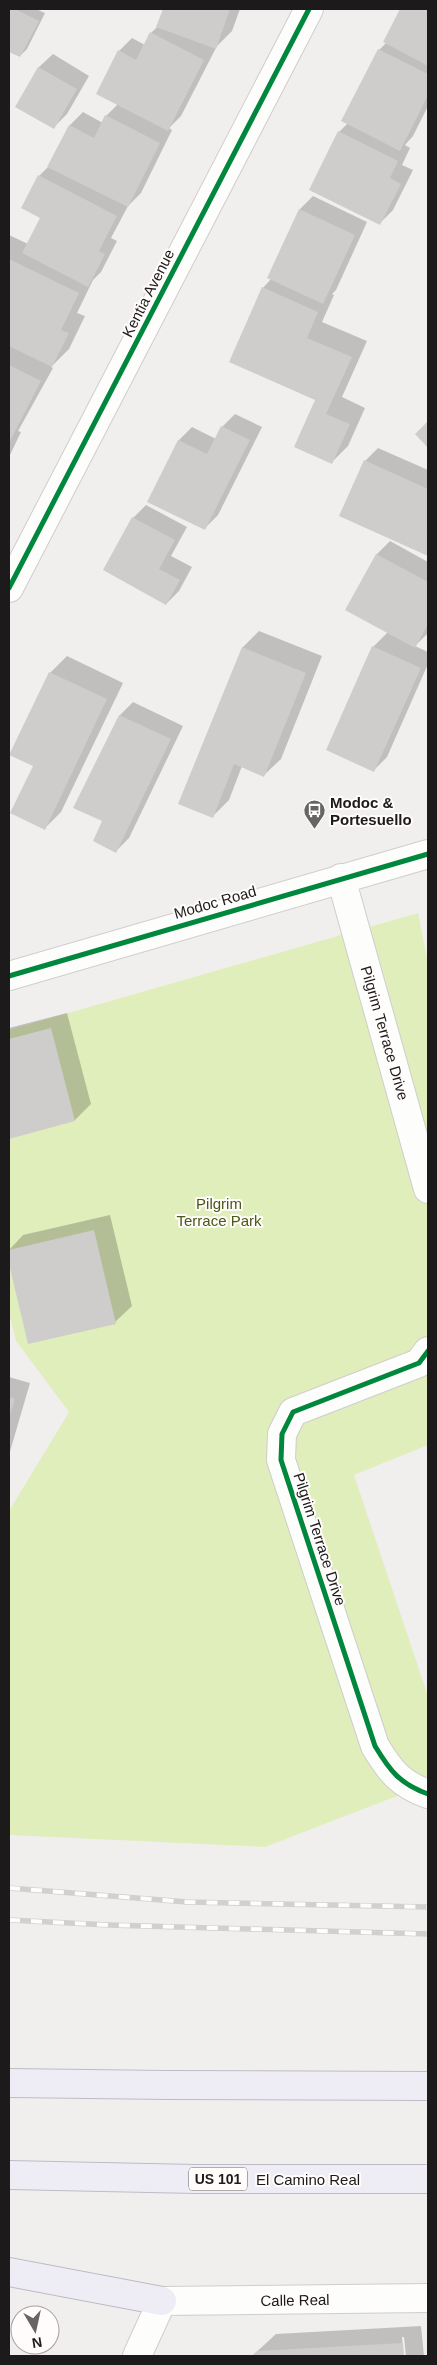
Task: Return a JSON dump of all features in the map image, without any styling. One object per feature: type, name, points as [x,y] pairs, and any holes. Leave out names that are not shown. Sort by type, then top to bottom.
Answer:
[{"type":"highway","points":[[9,2082],[167,2086],[428,2086]]},
{"type":"highway","name":"El Camino Real","points":[[9,2175],[196,2179],[428,2179]]},
{"type":"highway","points":[[9,2272],[162,2301]]},
{"type":"street","name":"Kentia Avenue","points":[[9,588],[310,9]]},
{"type":"street","name":"Modoc Road","points":[[9,976],[428,854]]},
{"type":"street","name":"Pilgrim Terrace Drive","points":[[341,878],[428,1188]]},
{"type":"street","name":"Pilgrim Terrace Drive","points":[[428,1351],[419,1363],[293,1412],[282,1434],[281,1460],[375,1746],[390,1770],[412,1788],[428,1794]]},
{"type":"street","name":"Calle Real","points":[[162,2301],[428,2298]]},
{"type":"street","points":[[137,2356],[162,2301]]},
{"type":"green space","name":"Pilgrim Terrace Park","points":[[418,913],[428,963],[428,1445],[354,1475],[428,1696],[428,1784],[265,1847],[9,1835],[9,1511],[69,1412],[16,1341],[9,1313],[9,1030]]},
{"type":"building","points":[[9,9],[15,9],[39,21],[20,57],[9,52]]},
{"type":"building","points":[[163,9],[230,9],[216,49],[156,27]]},
{"type":"building","points":[[400,9],[428,9],[428,66],[383,42]]},
{"type":"building","points":[[150,32],[204,60],[168,131],[96,94],[118,50],[136,60]]},
{"type":"building","points":[[378,49],[428,74],[428,95],[400,151],[341,121]]},
{"type":"building","points":[[38,67],[77,89],[54,129],[15,107]]},
{"type":"building","points":[[105,115],[160,143],[128,207],[47,167],[69,125],[94,138]]},
{"type":"building","points":[[338,131],[398,161],[390,178],[401,184],[380,225],[309,190]]},
{"type":"building","points":[[38,175],[117,216],[99,251],[105,254],[88,287],[22,253],[40,218],[21,208]]},
{"type":"building","points":[[299,209],[355,235],[323,304],[267,278]]},
{"type":"building","points":[[9,259],[79,293],[61,330],[69,333],[52,367],[9,346]]},
{"type":"building","points":[[262,287],[318,312],[307,338],[352,357],[326,414],[350,424],[332,464],[294,447],[315,400],[229,362]]},
{"type":"building","points":[[9,365],[41,381],[9,443]]},
{"type":"building","points":[[428,421],[428,448],[415,434]]},
{"type":"building","points":[[221,426],[250,440],[205,530],[147,502],[178,440],[207,454]]},
{"type":"building","points":[[364,460],[428,489],[428,527],[426,532],[428,532],[428,556],[339,516]]},
{"type":"building","points":[[132,517],[175,540],[159,569],[180,580],[166,605],[103,570]]},
{"type":"building","points":[[376,554],[428,582],[428,624],[415,648],[345,610]]},
{"type":"building","points":[[372,646],[421,668],[374,772],[326,750]]},
{"type":"building","points":[[242,647],[306,673],[264,777],[234,764],[213,818],[178,804]]},
{"type":"building","points":[[49,672],[107,699],[45,830],[10,813],[33,766],[9,755]]},
{"type":"building","points":[[119,715],[171,739],[116,853],[93,841],[102,821],[73,808]]},
{"type":"building","points":[[51,1028],[75,1121],[9,1139],[9,1039]]},
{"type":"building","points":[[94,1230],[116,1324],[28,1344],[9,1264],[9,1250]]},
{"type":"building","points":[[9,1397],[15,1399],[9,1418]]},
{"type":"building","points":[[403,2343],[404,2356],[252,2356],[257,2351]]},
{"type":"railway","points":[[9,1888],[187,1902],[428,1907]]},
{"type":"railway","points":[[9,1920],[109,1925],[428,1934]]},
{"type":"cycle path","points":[[9,588],[309,9]]},
{"type":"cycle path","points":[[9,976],[428,854]]},
{"type":"cycle path","points":[[428,1351],[419,1363],[293,1412],[282,1434],[281,1460],[375,1746],[397,1776],[410,1786],[428,1794]]},
{"type":"place","name":"Modoc & Portesuello","points":[[314,830]]}]
